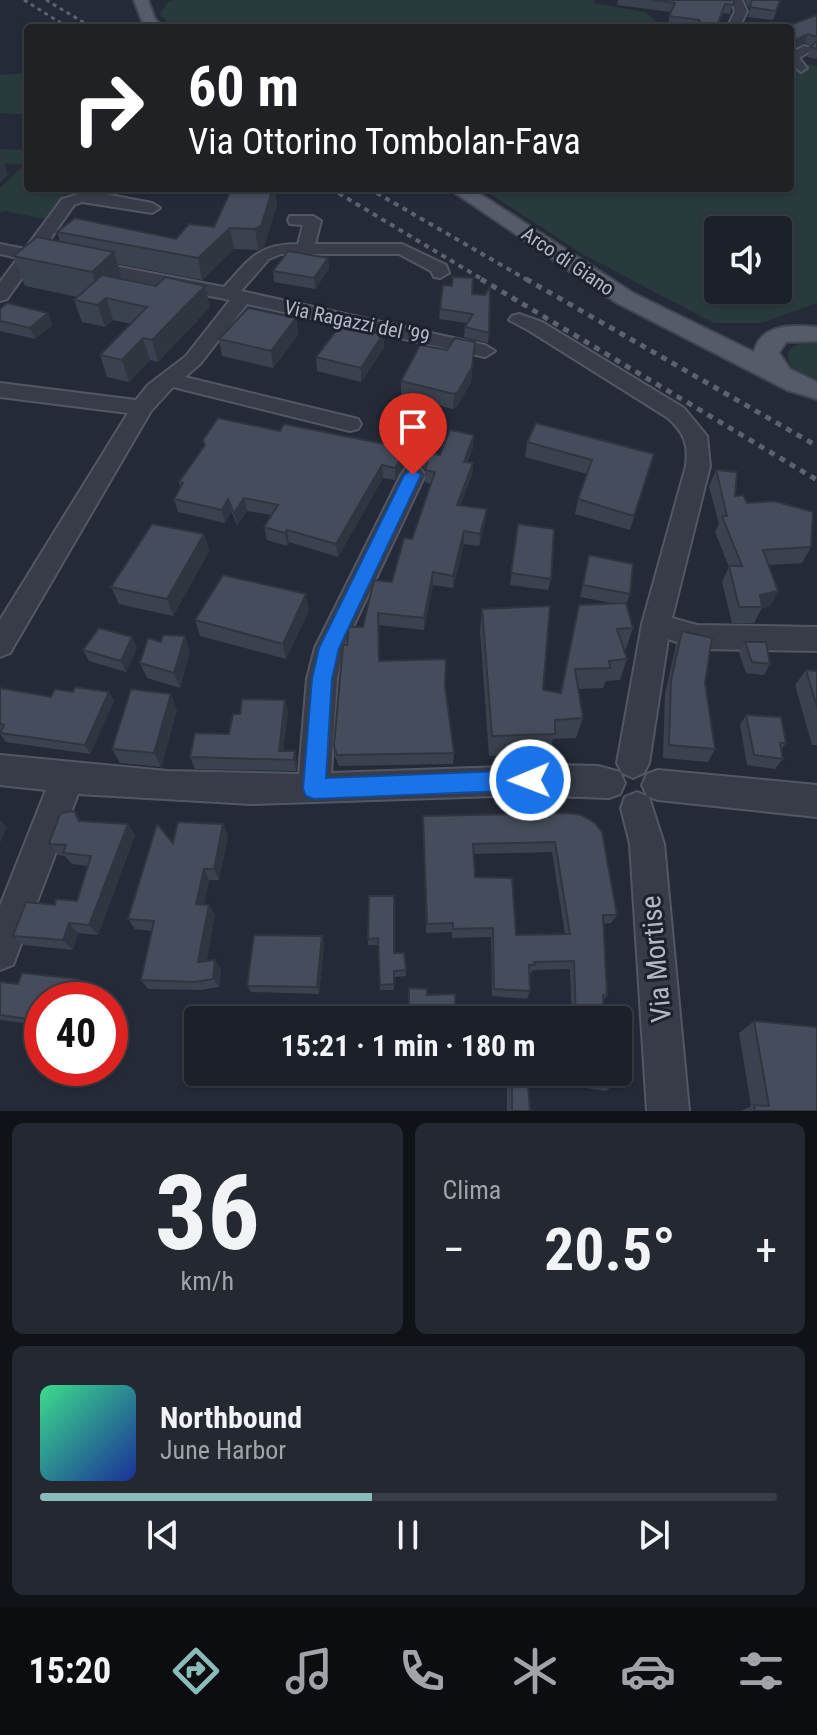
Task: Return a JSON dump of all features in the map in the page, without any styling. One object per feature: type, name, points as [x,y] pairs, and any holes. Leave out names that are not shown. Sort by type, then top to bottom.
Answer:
[{"type":"main road","points":[[144,7],[157,0]]},
{"type":"main road","name":"Arco di Giano","points":[[464,192],[612,290],[794,384],[817,391]]},
{"type":"main road","name":"Arco di Giano","points":[[682,326],[800,334]]},
{"type":"main road","points":[[775,372],[769,365],[765,351],[800,334]]},
{"type":"street","points":[[735,24],[741,11],[737,0]]},
{"type":"street","points":[[794,55],[808,49]]},
{"type":"street","points":[[794,61],[801,68]]},
{"type":"street","points":[[0,295],[68,202],[78,197],[152,208]]},
{"type":"street","points":[[296,220],[313,221],[305,249]]},
{"type":"street","name":"Via Ragazzi del '99","points":[[0,249],[236,295],[485,351]]},
{"type":"street","points":[[0,645],[142,408],[156,390],[193,360],[263,255],[279,249],[409,250],[440,269],[440,273]]},
{"type":"street","points":[[519,320],[535,326],[676,413],[694,428],[700,442],[698,466],[656,624],[621,773],[618,800],[648,796],[817,801]]},
{"type":"street","points":[[170,380],[350,424]]},
{"type":"street","points":[[0,390],[142,408]]},
{"type":"street","points":[[314,789],[322,679],[329,648],[413,475]]},
{"type":"street","points":[[656,624],[697,637],[817,639]]},
{"type":"street","points":[[0,770],[145,786],[314,789],[472,781],[589,780],[621,773]]},
{"type":"street","points":[[0,952],[67,779]]},
{"type":"street","name":"Via Mortise","points":[[648,796],[647,844],[668,1111]]},
{"type":"shaded area","points":[[595,0],[593,3],[645,12],[659,24],[169,24],[160,14],[168,2]]},
{"type":"shaded area","points":[[794,62],[817,66],[817,303],[761,323],[714,323],[584,255],[487,192],[794,192]]},
{"type":"shaded area","points":[[24,73],[24,115],[0,113],[0,75]]},
{"type":"shaded area","points":[[0,149],[24,150],[24,165],[0,163]]},
{"type":"shaded area","points":[[24,165],[24,192],[66,192],[44,219],[5,211],[0,213],[0,188]]},
{"type":"shaded area","points":[[817,343],[817,379],[793,368],[787,357],[794,346]]},
{"type":"building","points":[[651,0],[734,0],[733,5],[725,4],[718,24],[702,24],[699,20],[669,16],[675,3]]},
{"type":"building","points":[[752,0],[780,0],[776,11],[750,7]]},
{"type":"building","points":[[817,15],[817,37],[808,34],[794,40],[793,24]]},
{"type":"building","points":[[230,192],[272,192],[261,226],[255,229],[230,228],[198,258],[57,232],[75,218],[176,239],[189,224],[214,227]]},
{"type":"building","points":[[37,237],[114,252],[92,272],[13,256]]},
{"type":"building","points":[[288,251],[328,258],[314,278],[273,271]]},
{"type":"building","points":[[102,275],[156,286],[165,277],[205,286],[152,340],[143,338],[122,360],[100,355],[147,307],[106,298],[98,305],[74,300]]},
{"type":"building","points":[[453,277],[473,278],[472,294],[485,295],[490,287],[489,333],[465,327],[473,314],[440,309],[443,285],[452,286]]},
{"type":"building","points":[[7,303],[48,313],[30,328],[0,321],[0,309]]},
{"type":"building","points":[[248,308],[296,318],[271,351],[219,339]]},
{"type":"building","points":[[341,325],[383,334],[361,368],[316,357]]},
{"type":"building","points":[[455,338],[475,342],[472,367],[458,392],[454,394],[401,381],[420,345],[447,350]]},
{"type":"building","points":[[218,418],[280,431],[284,424],[440,455],[450,430],[474,435],[464,462],[473,463],[457,505],[487,509],[480,534],[464,531],[453,576],[433,572],[424,618],[378,613],[379,661],[446,659],[445,686],[454,753],[337,755],[334,746],[343,645],[347,645],[349,627],[363,627],[374,580],[392,582],[404,538],[412,539],[435,472],[425,470],[428,461],[424,455],[414,452],[404,454],[395,468],[382,465],[336,544],[264,527],[278,505],[244,498],[234,513],[228,499],[222,510],[174,499],[183,483],[179,482],[205,445],[203,440]]},
{"type":"building","points":[[536,423],[654,454],[634,516],[578,499],[592,460],[527,442]]},
{"type":"building","points":[[716,470],[737,472],[735,496],[743,495],[747,503],[774,501],[813,512],[811,547],[763,550],[778,591],[760,595],[762,607],[739,607],[729,566],[742,566],[722,516],[727,516]]},
{"type":"building","points":[[152,524],[204,534],[167,599],[111,587]]},
{"type":"building","points":[[518,524],[554,529],[551,579],[511,573]]},
{"type":"building","points":[[589,555],[633,564],[630,594],[583,585]]},
{"type":"building","points":[[223,575],[306,594],[283,644],[195,620]]},
{"type":"building","points":[[626,603],[633,628],[617,629],[627,659],[609,661],[610,668],[575,669],[583,718],[555,720],[555,734],[492,736],[482,609],[550,606],[543,690],[561,693],[579,605]]},
{"type":"building","points":[[99,628],[132,637],[121,661],[83,650]]},
{"type":"building","points":[[682,631],[712,638],[705,683],[715,749],[669,745],[671,680]]},
{"type":"building","points":[[163,635],[185,636],[174,673],[140,663],[148,638],[161,642]]},
{"type":"building","points":[[745,642],[766,642],[770,664],[752,662]]},
{"type":"building","points":[[806,670],[817,671],[817,707]]},
{"type":"building","points":[[75,687],[109,692],[85,745],[0,733],[4,725],[0,724],[0,688],[51,697],[55,689],[73,692]]},
{"type":"building","points":[[131,689],[171,694],[154,753],[112,749]]},
{"type":"building","points":[[242,699],[285,700],[279,751],[295,751],[294,760],[190,757],[195,733],[229,734],[233,714],[240,714]]},
{"type":"building","points":[[746,715],[781,717],[786,743],[780,743],[783,759],[754,755]]},
{"type":"building","points":[[75,812],[79,821],[128,824],[89,925],[69,923],[63,940],[13,936],[26,902],[55,905],[56,899],[77,901],[91,856],[63,853],[66,845],[49,844],[60,814]]},
{"type":"building","points":[[568,813],[581,815],[595,823],[602,832],[617,915],[603,915],[607,995],[603,995],[603,1006],[576,1006],[574,961],[534,962],[535,965],[529,965],[530,991],[494,989],[493,928],[453,929],[453,923],[427,924],[423,816]],"holes":[[[555,842],[570,934],[516,935],[512,878],[475,877],[473,844]]]},
{"type":"building","points":[[178,822],[223,824],[214,869],[204,869],[196,904],[209,905],[198,962],[215,960],[213,979],[195,982],[141,980],[154,921],[128,919],[157,824],[173,843]]},
{"type":"building","points":[[369,896],[394,896],[394,953],[404,953],[406,970],[394,971],[394,984],[380,985],[378,938],[368,939]]},
{"type":"building","points":[[254,935],[322,936],[317,987],[247,986]]},
{"type":"building","points":[[22,973],[79,979],[78,982],[24,982],[24,1018],[0,1015],[0,982],[18,984]]},
{"type":"building","points":[[409,988],[427,989],[427,995],[455,994],[455,1006],[409,1006]]},
{"type":"building","points":[[754,1021],[817,1027],[817,1111],[755,1111],[754,1105],[769,1106]]},
{"type":"building","points":[[512,1086],[528,1086],[530,1111],[512,1111]]},
{"type":"railway","points":[[24,0],[63,24]]},
{"type":"railway","points":[[46,0],[86,24]]},
{"type":"railway","points":[[337,192],[485,281]]},
{"type":"railway","points":[[375,192],[529,281]]},
{"type":"railway","points":[[481,279],[817,480]]},
{"type":"railway","points":[[526,279],[817,446]]},
{"type":"route","points":[[413,475],[329,648],[322,679],[314,789],[530,780]]}]
